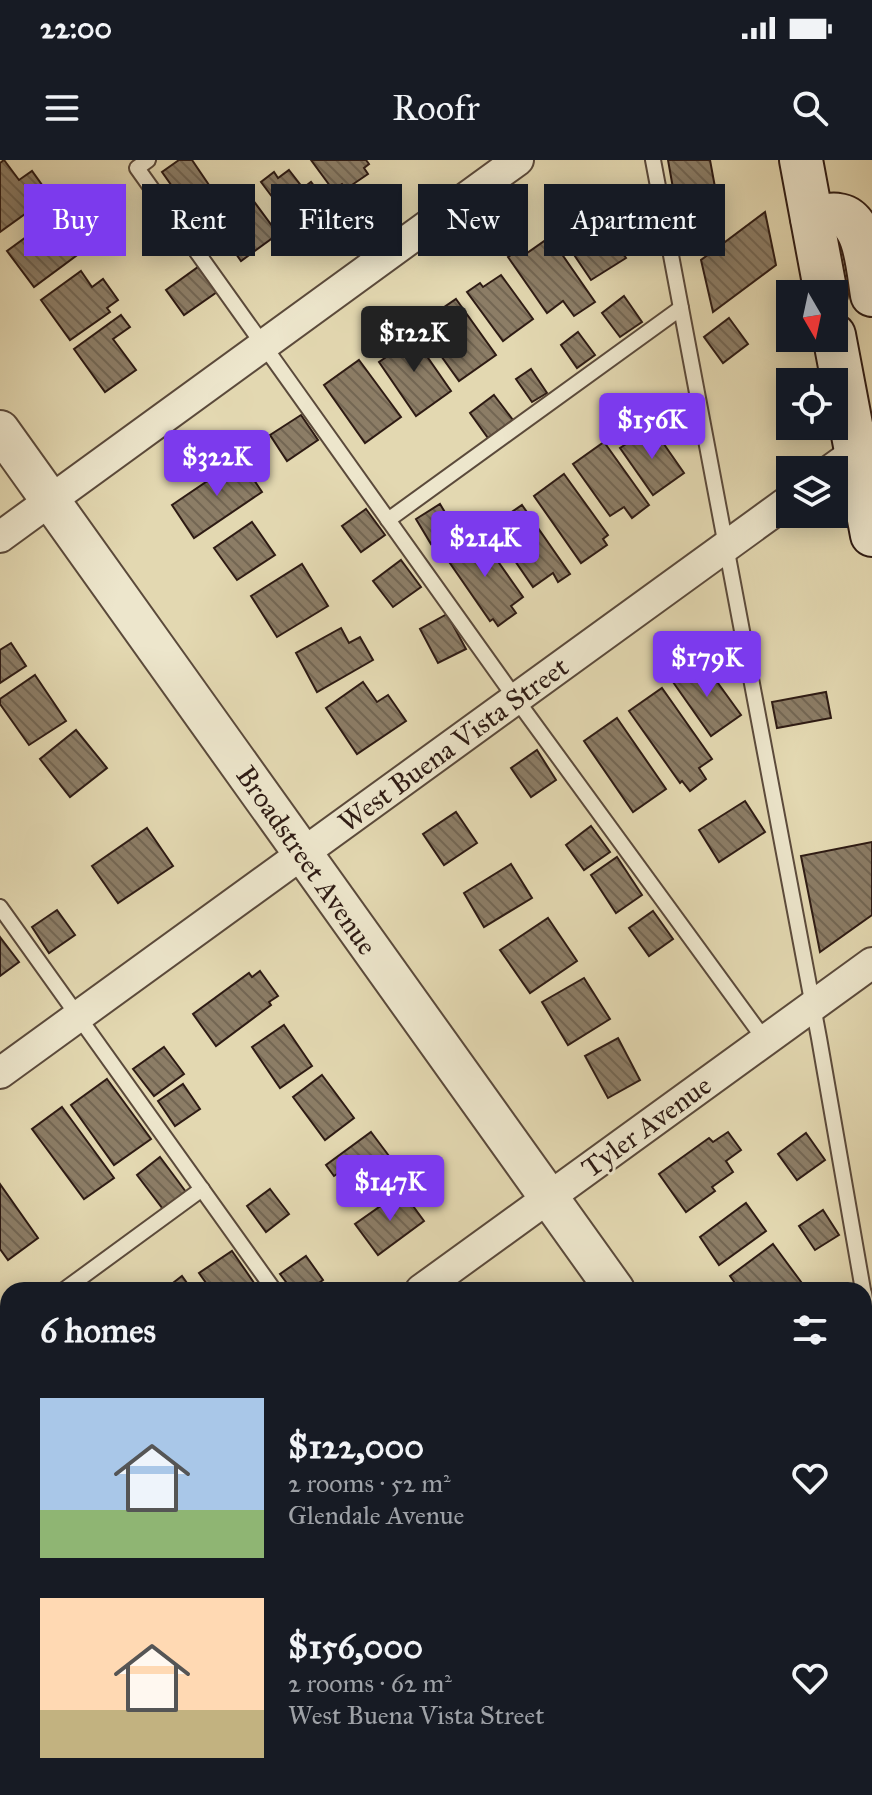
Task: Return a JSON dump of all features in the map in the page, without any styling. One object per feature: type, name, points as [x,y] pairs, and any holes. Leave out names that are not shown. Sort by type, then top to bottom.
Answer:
[{"type":"main road","points":[[801,160],[823,280]]},
{"type":"main road","points":[[812,218],[840,214],[855,223],[862,240],[872,295]]},
{"type":"main road","points":[[835,352],[843,456]]},
{"type":"main road","points":[[848,474],[872,535]]},
{"type":"street","points":[[0,537],[518,160]]},
{"type":"street","name":"Broadstreet Avenue","points":[[0,430],[609,1282]]},
{"type":"street","name":"West Buena Vista Street","points":[[0,1073],[776,510]]},
{"type":"street","name":"Tyler Avenue","points":[[432,1282],[872,963]]},
{"type":"lane","points":[[148,160],[137,168],[516,699],[765,1040]]},
{"type":"lane","points":[[653,160],[862,1282]]},
{"type":"lane","points":[[388,520],[681,308]]},
{"type":"lane","points":[[0,907],[268,1282]]},
{"type":"lane","points":[[75,1282],[202,1189]]},
{"type":"building","points":[[4,160],[19,180],[32,171],[41,184],[24,184],[24,215],[0,232],[0,163]]},
{"type":"building","points":[[179,160],[192,160],[208,184],[171,184],[162,172]]},
{"type":"building","points":[[311,160],[366,160],[369,164],[364,168],[368,174],[353,184],[329,184]]},
{"type":"building","points":[[668,160],[710,160],[714,184],[672,184]]},
{"type":"building","points":[[289,170],[300,184],[271,184],[271,195],[261,182],[274,172],[278,178]]},
{"type":"building","points":[[255,203],[271,225],[271,239],[255,251]]},
{"type":"building","points":[[765,212],[776,265],[713,312],[701,260],[706,256],[725,256],[725,242]]},
{"type":"building","points":[[24,239],[24,256],[76,256],[34,287],[7,251]]},
{"type":"building","points":[[544,241],[544,256],[563,256],[595,302],[574,316],[563,301],[547,313],[508,257],[528,256],[528,252]]},
{"type":"building","points":[[575,256],[625,256],[626,258],[591,280]]},
{"type":"building","points":[[198,267],[217,292],[184,315],[166,290]]},
{"type":"building","points":[[81,271],[92,287],[103,279],[118,300],[107,308],[110,312],[70,340],[41,300]]},
{"type":"building","points":[[501,275],[533,319],[503,341],[467,292],[480,283],[483,287]]},
{"type":"building","points":[[624,296],[642,322],[620,337],[602,313]]},
{"type":"building","points":[[456,299],[496,355],[459,381],[424,332],[442,319],[437,312]]},
{"type":"building","points":[[121,315],[130,327],[113,339],[136,370],[105,392],[74,349]]},
{"type":"building","points":[[729,318],[748,344],[723,363],[704,337]]},
{"type":"building","points":[[408,329],[451,391],[416,416],[379,362],[398,349],[392,340]]},
{"type":"building","points":[[578,332],[595,355],[577,368],[561,345]]},
{"type":"building","points":[[359,360],[401,417],[365,443],[324,385]]},
{"type":"building","points":[[531,369],[547,393],[532,402],[516,379]]},
{"type":"building","points":[[494,395],[513,420],[488,438],[470,413]]},
{"type":"building","points":[[301,415],[318,440],[287,461],[270,435]]},
{"type":"building","points":[[652,427],[684,473],[653,495],[620,448]]},
{"type":"building","points":[[604,442],[649,505],[632,518],[624,507],[610,516],[573,464]]},
{"type":"building","points":[[240,459],[262,492],[194,538],[172,505]]},
{"type":"building","points":[[564,474],[608,535],[603,539],[607,545],[581,563],[534,496]]},
{"type":"building","points":[[440,504],[455,529],[431,544],[416,519]]},
{"type":"building","points":[[522,505],[570,574],[558,582],[553,573],[533,587],[491,526]]},
{"type":"building","points":[[366,509],[385,535],[361,552],[342,526]]},
{"type":"building","points":[[252,522],[275,555],[237,580],[214,548]]},
{"type":"building","points":[[478,533],[523,597],[511,606],[516,613],[498,626],[493,619],[490,621],[445,556]]},
{"type":"building","points":[[401,560],[421,587],[393,607],[373,581]]},
{"type":"building","points":[[302,564],[328,606],[277,637],[251,596]]},
{"type":"building","points":[[447,614],[466,649],[438,663],[420,629]]},
{"type":"building","points":[[341,628],[349,643],[360,637],[373,660],[317,692],[296,653]]},
{"type":"building","points":[[11,643],[26,666],[0,683],[0,650]]},
{"type":"building","points":[[702,661],[741,715],[711,736],[673,682]]},
{"type":"building","points":[[35,675],[66,721],[29,745],[0,704],[0,699]]},
{"type":"building","points":[[363,682],[377,702],[388,695],[406,721],[357,754],[326,708]]},
{"type":"building","points":[[662,688],[712,759],[699,768],[706,779],[690,791],[682,781],[680,783],[629,711]]},
{"type":"building","points":[[826,692],[831,718],[777,728],[772,702]]},
{"type":"building","points":[[617,718],[666,789],[633,812],[584,741]]},
{"type":"building","points":[[76,730],[107,768],[70,797],[40,759]]},
{"type":"building","points":[[537,750],[556,780],[531,797],[511,768]]},
{"type":"building","points":[[745,801],[765,832],[719,862],[699,830]]},
{"type":"building","points":[[456,812],[477,843],[444,865],[423,834]]},
{"type":"building","points":[[591,826],[610,852],[584,870],[566,845]]},
{"type":"building","points":[[147,828],[173,866],[118,903],[92,866]]},
{"type":"building","points":[[872,842],[872,915],[820,952],[801,856]]},
{"type":"building","points":[[617,857],[642,895],[616,913],[591,875]]},
{"type":"building","points":[[511,864],[532,898],[484,927],[464,893]]},
{"type":"building","points":[[57,910],[75,935],[49,953],[32,927]]},
{"type":"building","points":[[653,911],[673,939],[649,956],[629,928]]},
{"type":"building","points":[[548,918],[577,961],[530,993],[500,950]]},
{"type":"building","points":[[0,937],[19,962],[0,976]]},
{"type":"building","points":[[260,971],[278,996],[269,1002],[271,1005],[216,1046],[193,1014],[249,973],[252,977]]},
{"type":"building","points":[[584,978],[610,1019],[568,1045],[542,1002]]},
{"type":"building","points":[[284,1025],[312,1066],[280,1088],[252,1047]]},
{"type":"building","points":[[618,1038],[640,1080],[608,1098],[585,1056]]},
{"type":"building","points":[[164,1047],[184,1074],[154,1096],[133,1069]]},
{"type":"building","points":[[322,1075],[354,1118],[325,1140],[293,1097]]},
{"type":"building","points":[[107,1079],[151,1139],[114,1165],[71,1105]]},
{"type":"building","points":[[183,1084],[200,1109],[175,1126],[158,1101]]},
{"type":"building","points":[[62,1107],[114,1178],[84,1199],[32,1129]]},
{"type":"building","points":[[371,1132],[395,1164],[356,1193],[340,1172],[334,1176],[326,1165]]},
{"type":"building","points":[[728,1132],[741,1150],[726,1161],[733,1172],[712,1187],[715,1191],[686,1212],[659,1174],[709,1138],[713,1142]]},
{"type":"building","points":[[806,1133],[825,1160],[797,1180],[778,1154]]},
{"type":"building","points":[[160,1157],[186,1192],[163,1209],[137,1175]]},
{"type":"building","points":[[0,1184],[38,1238],[8,1260],[0,1249]]},
{"type":"building","points":[[270,1189],[289,1214],[266,1232],[247,1206]]},
{"type":"building","points":[[402,1191],[424,1221],[378,1255],[355,1224]]},
{"type":"building","points":[[746,1203],[766,1231],[719,1265],[700,1237]]},
{"type":"building","points":[[823,1210],[839,1235],[815,1250],[799,1226]]},
{"type":"building","points":[[773,1244],[801,1282],[734,1282],[730,1276]]},
{"type":"building","points":[[232,1251],[253,1282],[205,1282],[199,1273]]},
{"type":"building","points":[[306,1256],[323,1280],[286,1282],[280,1274]]}]
